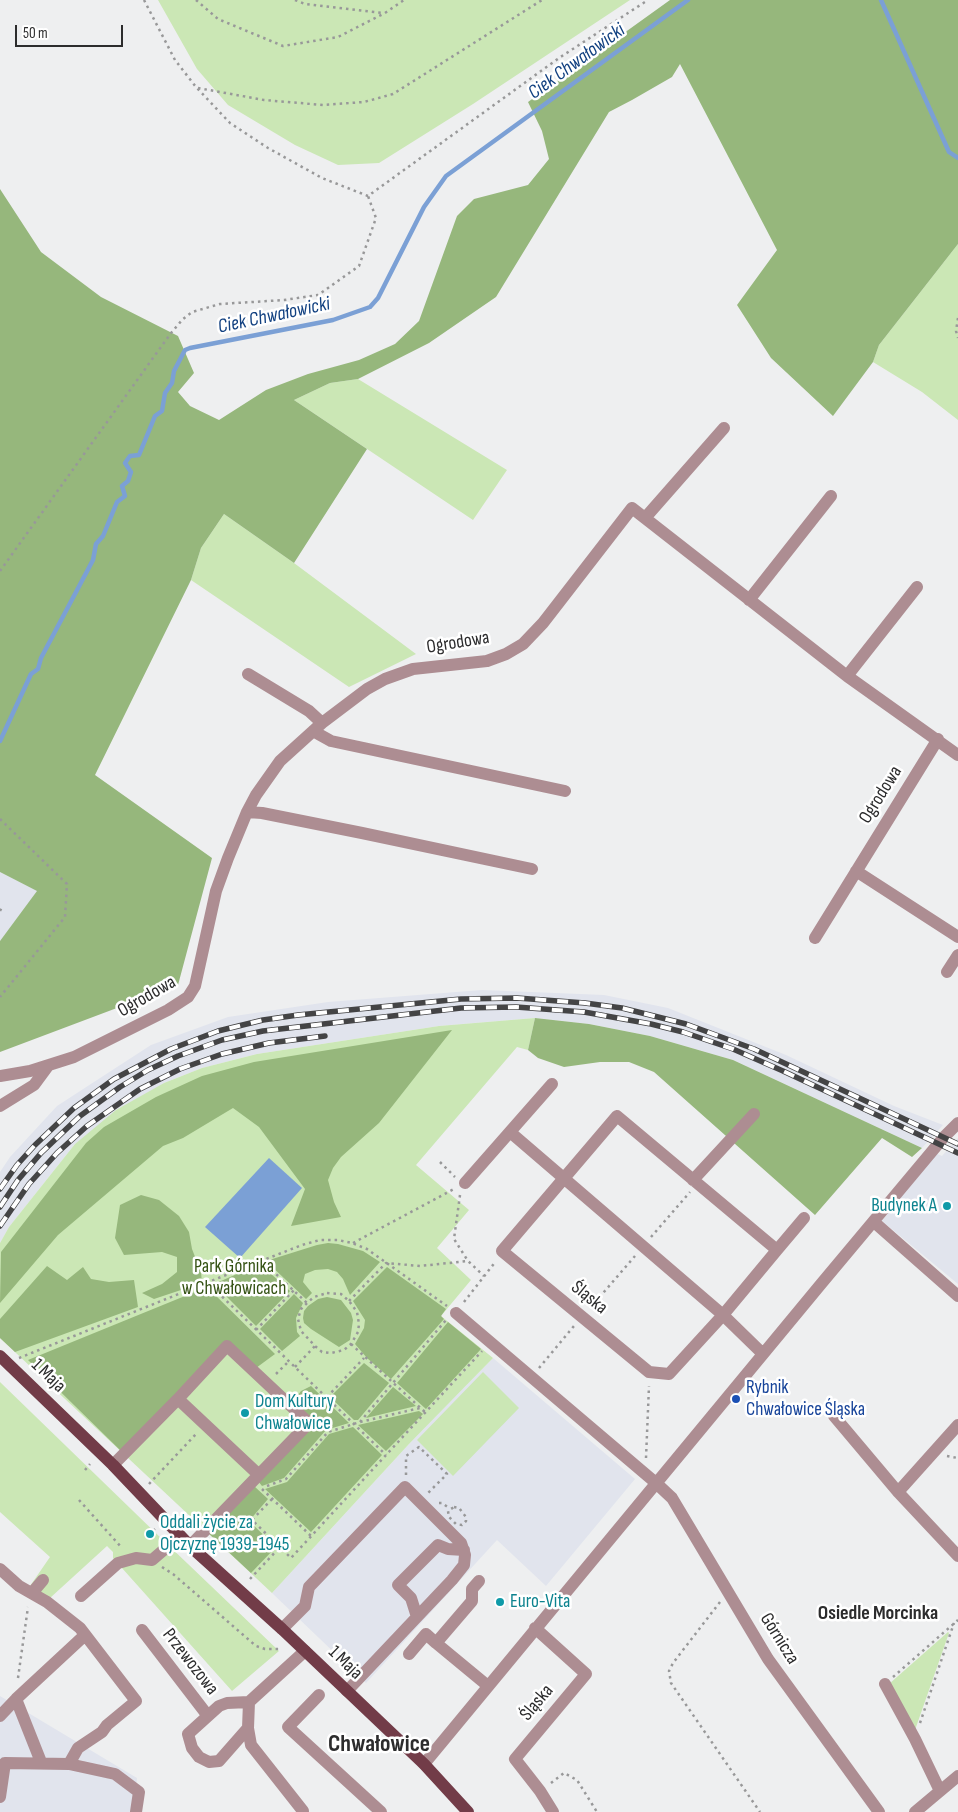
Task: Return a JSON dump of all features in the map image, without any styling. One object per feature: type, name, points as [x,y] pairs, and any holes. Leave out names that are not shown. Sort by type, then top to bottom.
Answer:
[{"type":"main road","name":"1 Maja","points":[[0,1356],[113,1465],[190,1546],[282,1629],[424,1764],[468,1812]]},
{"type":"street","points":[[645,518],[724,428]]},
{"type":"street","points":[[749,600],[831,496]]},
{"type":"street","name":"Ogrodowa","points":[[0,1076],[48,1066],[93,1049],[182,1002],[192,992],[200,965],[216,891],[247,812],[270,773],[280,761],[317,727],[368,689],[394,675],[413,669],[487,661],[523,644],[543,623],[632,508],[847,676],[958,755]]},
{"type":"street","points":[[847,676],[917,587]]},
{"type":"street","points":[[248,674],[309,711],[317,727],[331,741],[564,791]]},
{"type":"street","name":"Ogrodowa","points":[[814,938],[938,739]]},
{"type":"street","points":[[247,812],[262,813],[353,831],[532,869]]},
{"type":"street","points":[[856,871],[958,937]]},
{"type":"street","points":[[947,972],[958,954]]},
{"type":"street","points":[[0,1106],[34,1084],[48,1066]]},
{"type":"street","points":[[464,1184],[552,1084]]},
{"type":"street","points":[[695,1181],[754,1114]]},
{"type":"street","points":[[502,1251],[617,1116],[777,1250]]},
{"type":"street","points":[[424,1764],[944,1137],[958,1123]]},
{"type":"street","points":[[510,1132],[723,1315],[764,1354]]},
{"type":"street","points":[[649,1372],[669,1374],[723,1315],[804,1218]]},
{"type":"street","points":[[874,1222],[958,1296]]},
{"type":"street","name":"Śląska","points":[[502,1251],[649,1372]]},
{"type":"street","points":[[456,1313],[656,1483]]},
{"type":"street","points":[[113,1465],[227,1346],[309,1424],[258,1481],[190,1546]]},
{"type":"street","points":[[178,1399],[206,1424],[258,1481]]},
{"type":"street","points":[[834,1416],[898,1492],[958,1556]]},
{"type":"street","points":[[898,1492],[958,1425]]},
{"type":"street","name":"Górnicza","points":[[656,1483],[672,1498],[768,1659],[878,1812]]},
{"type":"street","points":[[282,1629],[305,1606],[309,1587],[405,1487],[456,1538],[464,1550],[465,1560],[459,1572],[347,1691]]},
{"type":"street","points":[[81,1596],[118,1563],[136,1558],[152,1560],[180,1536]]},
{"type":"street","points":[[417,1617],[411,1598],[398,1585],[438,1545],[448,1549],[464,1550]]},
{"type":"street","points":[[0,1570],[20,1586],[54,1607],[80,1628],[136,1701],[107,1725],[102,1732],[78,1748],[69,1764]]},
{"type":"street","points":[[32,1594],[43,1580]]},
{"type":"street","points":[[436,1643],[472,1601],[472,1589],[479,1581]]},
{"type":"street","name":"Śląska","points":[[535,1628],[586,1674],[515,1759],[540,1791],[553,1812]]},
{"type":"street","name":"Przewozowa","points":[[142,1630],[208,1716]]},
{"type":"street","points":[[409,1654],[426,1634],[488,1686]]},
{"type":"street","points":[[0,1716],[85,1636]]},
{"type":"street","points":[[302,1812],[252,1745],[248,1728],[249,1702],[305,1651]]},
{"type":"street","points":[[885,1684],[915,1739],[940,1791]]},
{"type":"street","points":[[319,1695],[288,1727],[381,1812]]},
{"type":"street","points":[[16,1699],[41,1762]]},
{"type":"street","name":"Przewozowa","points":[[248,1728],[219,1761],[209,1762],[199,1757],[192,1748],[188,1734],[219,1706],[227,1703],[249,1702]]},
{"type":"street","points":[[0,1797],[3,1762],[69,1764],[115,1774],[139,1792],[136,1812]]},
{"type":"street","points":[[915,1812],[958,1776]]},
{"type":"path","points":[[0,571],[171,332],[183,319],[192,312],[220,304],[284,300],[318,295],[360,266],[376,218],[368,196],[322,178],[268,148],[230,123],[196,87],[175,60],[144,0]]},
{"type":"path","points":[[196,0],[218,19],[282,46],[338,37],[385,13],[404,0]]},
{"type":"path","points":[[296,0],[305,4],[385,13]]},
{"type":"path","points":[[196,87],[274,101],[323,105],[364,102],[393,94],[542,0]]},
{"type":"path","points":[[368,196],[559,58],[648,0]]},
{"type":"path","points":[[958,318],[956,331],[958,338]]},
{"type":"path","points":[[0,819],[67,884],[65,917],[0,997]]},
{"type":"path","points":[[440,1162],[464,1184]]},
{"type":"path","points":[[532,1377],[643,1246],[695,1181]]},
{"type":"path","points":[[352,1243],[464,1184]]},
{"type":"path","points":[[464,1184],[454,1239],[468,1261],[484,1276]]},
{"type":"path","points":[[19,1358],[261,1261],[320,1240],[338,1240],[367,1249],[456,1313]]},
{"type":"path","points":[[360,1422],[446,1320],[456,1313],[502,1251]]},
{"type":"path","points":[[261,1261],[307,1303]]},
{"type":"path","points":[[386,1263],[420,1266],[468,1261]]},
{"type":"path","points":[[349,1301],[386,1263]]},
{"type":"path","points":[[208,1283],[386,1455]]},
{"type":"path","points":[[256,1330],[294,1290]]},
{"type":"path","points":[[327,1293],[341,1294],[349,1301],[357,1312],[359,1324],[358,1332],[351,1344],[344,1350],[331,1354],[322,1352],[314,1346],[301,1331],[298,1319],[301,1309],[307,1303],[314,1297],[327,1293]]},
{"type":"path","points":[[272,1499],[252,1520],[291,1558],[490,1343]]},
{"type":"path","points":[[351,1344],[364,1358],[426,1413]]},
{"type":"path","points":[[295,1367],[314,1346]]},
{"type":"path","points":[[327,1397],[364,1358]]},
{"type":"path","points":[[267,1384],[289,1361]]},
{"type":"path","points":[[640,1469],[646,1460],[649,1372]]},
{"type":"path","points":[[258,1481],[286,1479],[328,1432],[360,1422],[420,1408]]},
{"type":"path","points":[[149,1484],[206,1424]]},
{"type":"path","points":[[406,1465],[406,1456],[419,1446],[447,1474],[431,1490]]},
{"type":"path","points":[[85,1470],[90,1464]]},
{"type":"path","points":[[258,1481],[272,1499],[311,1536]]},
{"type":"path","points":[[79,1500],[123,1548],[136,1558]]},
{"type":"path","points":[[442,1503],[450,1509]]},
{"type":"path","points":[[458,1507],[465,1515],[464,1523],[458,1525],[450,1519],[448,1515],[450,1509],[458,1507]]},
{"type":"path","points":[[150,1534],[156,1528]]},
{"type":"path","points":[[250,1579],[280,1547]]},
{"type":"path","points":[[152,1560],[173,1574],[256,1646],[265,1649],[281,1649]]},
{"type":"path","points":[[728,1591],[673,1663],[669,1671],[671,1683],[760,1812]]},
{"type":"path","points":[[16,1699],[22,1643],[32,1594]]},
{"type":"path","points":[[885,1684],[958,1620]]},
{"type":"path","points":[[915,1739],[954,1623]]},
{"type":"path","points":[[540,1791],[564,1773],[577,1780],[597,1812]]},
{"type":"shaded area","points":[[0,872],[38,891],[0,941]]},
{"type":"shaded area","points":[[482,990],[604,995],[668,1008],[786,1055],[894,1106],[943,1125],[922,1148],[733,1060],[650,1036],[589,1024],[535,1018],[439,1026],[257,1054],[202,1068],[164,1083],[75,1144],[9,1227],[0,1243],[0,1172],[10,1157],[57,1106],[151,1045],[228,1017],[328,1002]]},
{"type":"shaded area","points":[[958,1138],[958,1284],[882,1221],[935,1153],[942,1156]]},
{"type":"shaded area","points":[[493,1358],[635,1479],[546,1586],[497,1540],[366,1683],[272,1593],[409,1444]]},
{"type":"shaded area","points":[[0,1696],[137,1778],[134,1812],[0,1812]]},
{"type":"green space","points":[[158,0],[630,0],[473,104],[379,163],[338,165],[295,145],[228,105],[197,69]]},
{"type":"green space","points":[[670,0],[958,0],[958,244],[879,345],[873,362],[833,416],[771,358],[737,305],[777,250],[680,64],[672,77],[609,112],[496,297],[429,343],[358,379],[330,383],[294,400],[367,449],[294,563],[224,514],[201,548],[191,580],[95,775],[212,858],[178,985],[0,1052],[0,941],[37,891],[0,872],[0,189],[41,252],[101,297],[178,336],[194,373],[178,392],[190,406],[219,420],[266,390],[308,374],[359,360],[395,344],[419,321],[457,216],[474,199],[528,185],[549,159],[542,131],[528,102]]},
{"type":"green space","points":[[958,244],[958,420],[922,392],[873,362],[879,345]]},
{"type":"green space","points":[[358,379],[507,470],[473,520],[294,400],[330,383]]},
{"type":"green space","points":[[224,514],[294,563],[416,654],[349,687],[191,580],[201,548]]},
{"type":"green space","name":"Park Górnika w Chwałowicach","points":[[535,1018],[528,1050],[517,1047],[416,1165],[469,1210],[437,1248],[471,1280],[441,1316],[493,1358],[409,1444],[272,1593],[0,1338],[0,1243],[9,1227],[75,1144],[116,1110],[164,1083],[202,1068],[257,1054],[439,1026]]},
{"type":"green space","points":[[535,1018],[589,1024],[650,1036],[733,1060],[922,1148],[912,1157],[882,1138],[815,1215],[654,1072],[629,1062],[600,1062],[564,1067],[538,1058],[528,1050]]},
{"type":"green space","points":[[452,1030],[379,1123],[341,1157],[333,1168],[328,1180],[334,1202],[341,1217],[291,1226],[305,1189],[259,1127],[233,1108],[183,1138],[163,1146],[58,1235],[0,1303],[1,1252],[86,1143],[104,1127],[156,1097],[202,1076],[254,1062]]},
{"type":"green space","points":[[141,1195],[159,1200],[179,1216],[189,1232],[192,1249],[201,1272],[202,1283],[154,1299],[142,1293],[162,1284],[177,1272],[177,1257],[162,1252],[124,1255],[115,1238],[120,1205]]},
{"type":"green space","points":[[328,1243],[363,1251],[380,1262],[350,1295],[343,1279],[337,1272],[328,1269],[315,1270],[305,1274],[303,1282],[312,1293],[306,1299],[266,1261],[317,1245]]},
{"type":"green space","points":[[260,1264],[290,1291],[256,1326],[214,1284]]},
{"type":"green space","points":[[47,1266],[67,1280],[83,1267],[91,1279],[109,1282],[134,1280],[138,1307],[15,1352],[0,1338],[0,1319]]},
{"type":"green space","points":[[387,1267],[446,1309],[441,1316],[444,1319],[391,1379],[367,1358],[355,1344],[364,1328],[365,1320],[353,1301]]},
{"type":"green space","points":[[207,1287],[275,1354],[256,1368],[228,1341],[121,1451],[28,1360]]},
{"type":"green space","points":[[294,1294],[303,1303],[296,1318],[297,1332],[300,1336],[282,1351],[260,1329]]},
{"type":"green space","points":[[327,1297],[341,1300],[351,1313],[353,1320],[350,1340],[339,1347],[304,1323],[304,1311],[308,1306],[318,1299]]},
{"type":"green space","points":[[448,1322],[481,1349],[426,1409],[397,1383]]},
{"type":"green space","points":[[364,1363],[389,1383],[358,1420],[354,1420],[330,1397]]},
{"type":"green space","points":[[483,1372],[519,1408],[453,1476],[417,1440]]},
{"type":"green space","points":[[0,1382],[279,1651],[232,1691],[113,1558],[113,1552],[107,1546],[50,1598],[30,1586],[50,1557],[0,1512]]},
{"type":"green space","points":[[311,1386],[349,1423],[326,1430],[284,1478],[262,1486],[258,1481],[312,1423],[292,1403],[301,1391]]},
{"type":"green space","points":[[393,1387],[416,1406],[366,1418]]},
{"type":"green space","points":[[419,1411],[423,1414],[386,1451],[358,1425]]},
{"type":"green space","points":[[353,1427],[382,1455],[311,1532],[265,1489],[287,1482],[329,1434]]},
{"type":"green space","points":[[254,1486],[268,1499],[249,1521],[276,1547],[251,1573],[207,1532]]},
{"type":"green space","points":[[949,1633],[915,1730],[889,1684]]},
{"type":"water","points":[[269,1158],[302,1188],[240,1258],[205,1227]]},
{"type":"waterway","name":"Ciek Chwałowicki","points":[[0,741],[31,674],[38,669],[41,658],[93,560],[96,544],[103,536],[117,502],[125,496],[122,486],[128,481],[131,472],[125,463],[130,456],[139,455],[155,416],[162,411],[165,393],[172,383],[174,371],[185,350],[333,320],[370,307],[378,298],[424,207],[446,176],[688,0]]},
{"type":"waterway","points":[[881,0],[949,152],[958,158]]},
{"type":"railway","points":[[0,1189],[17,1165],[35,1145],[74,1108],[114,1079],[171,1049],[218,1031],[263,1020],[461,999],[517,998],[585,1003],[622,1008],[686,1024],[754,1049],[958,1144]]},
{"type":"railway","points":[[0,1207],[18,1180],[41,1153],[80,1116],[120,1087],[148,1070],[178,1056],[222,1040],[263,1031],[461,1008],[516,1007],[584,1012],[651,1024],[683,1032],[733,1049],[958,1153]]},
{"type":"railway","points":[[0,1226],[29,1184],[57,1153],[87,1126],[140,1089],[180,1069],[222,1054],[269,1043],[325,1036]]},
{"type":"place","name":"Budynek A","points":[[947,1206]]},
{"type":"place","name":"Rybnik Chwałowice Śląska","points":[[736,1399]]},
{"type":"place","name":"Dom Kultury Chwałowice","points":[[245,1413]]},
{"type":"place","name":"Oddali życie za Ojczyznę 1939-1945","points":[[150,1534]]},
{"type":"place","name":"Euro-Vita","points":[[500,1602]]},
{"type":"district","name":"Osiedle Morcinka","points":[[878,1614]]},
{"type":"district","name":"Chwałowice","points":[[379,1745]]}]
